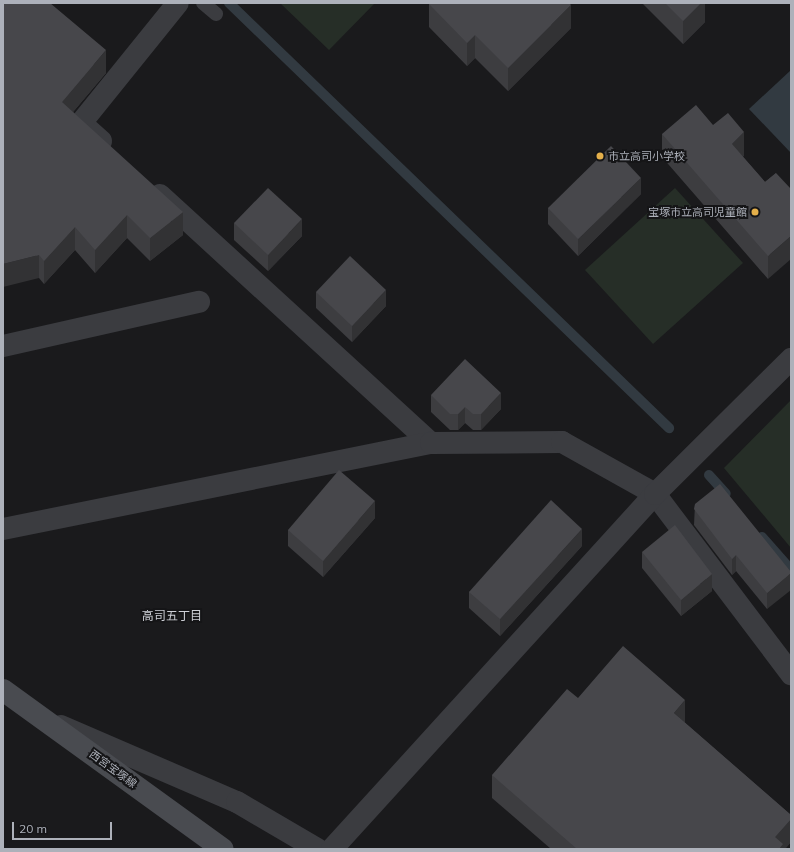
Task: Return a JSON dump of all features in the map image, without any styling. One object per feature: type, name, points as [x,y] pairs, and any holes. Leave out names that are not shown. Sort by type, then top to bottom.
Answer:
[{"type":"main road","name":"西宮宝塚線","points":[[3,690],[223,849]]},
{"type":"street","points":[[116,155],[81,123],[178,3]]},
{"type":"street","points":[[145,182],[431,443]]},
{"type":"street","points":[[3,346],[199,302]]},
{"type":"street","points":[[332,849],[655,494],[791,359]]},
{"type":"street","points":[[3,529],[431,443],[562,442],[655,494],[791,674]]},
{"type":"street","points":[[44,719],[237,802],[317,849]]},
{"type":"lane","points":[[203,3],[216,14]]},
{"type":"shaded area","points":[[280,3],[375,3],[329,50]]},
{"type":"shaded area","points":[[791,70],[791,153],[749,109]]},
{"type":"shaded area","points":[[675,188],[743,263],[653,344],[585,270]]},
{"type":"shaded area","points":[[791,400],[791,548],[724,468]]},
{"type":"building","points":[[3,3],[50,3],[106,50],[62,102],[183,212],[150,238],[127,215],[95,250],[75,227],[44,261],[39,255],[3,264]]},
{"type":"building","points":[[569,3],[571,5],[508,68],[475,35],[467,43],[429,4]]},
{"type":"building","points":[[665,3],[701,3],[683,21]]},
{"type":"building","points":[[696,105],[713,125],[728,113],[744,132],[732,144],[765,182],[776,173],[791,189],[791,236],[768,256],[662,134]]},
{"type":"building","points":[[611,146],[641,178],[578,239],[548,208]]},
{"type":"building","points":[[268,188],[302,219],[268,255],[234,223]]},
{"type":"building","points":[[350,256],[386,290],[352,326],[316,292]]},
{"type":"building","points":[[465,359],[501,393],[481,414],[473,414],[465,407],[458,414],[450,414],[431,395]]},
{"type":"building","points":[[339,470],[375,501],[323,561],[288,530]]},
{"type":"building","points":[[720,484],[791,572],[767,593],[736,555],[732,559],[694,509],[695,504]]},
{"type":"building","points":[[551,500],[582,529],[500,619],[469,592]]},
{"type":"building","points":[[675,525],[712,574],[681,600],[642,552]]},
{"type":"building","points":[[623,646],[685,700],[674,713],[791,815],[791,819],[775,837],[783,844],[779,849],[577,849],[492,775],[567,689],[578,698]]},
{"type":"waterway","points":[[229,3],[669,428]]},
{"type":"waterway","points":[[709,475],[726,494]]},
{"type":"waterway","points":[[762,537],[791,570]]},
{"type":"place","name":"市立高司小学校","points":[[600,156]]},
{"type":"place","name":"宝塚市立高司児童館","points":[[755,212]]},
{"type":"district","name":"高司五丁目","points":[[172,616]]}]
